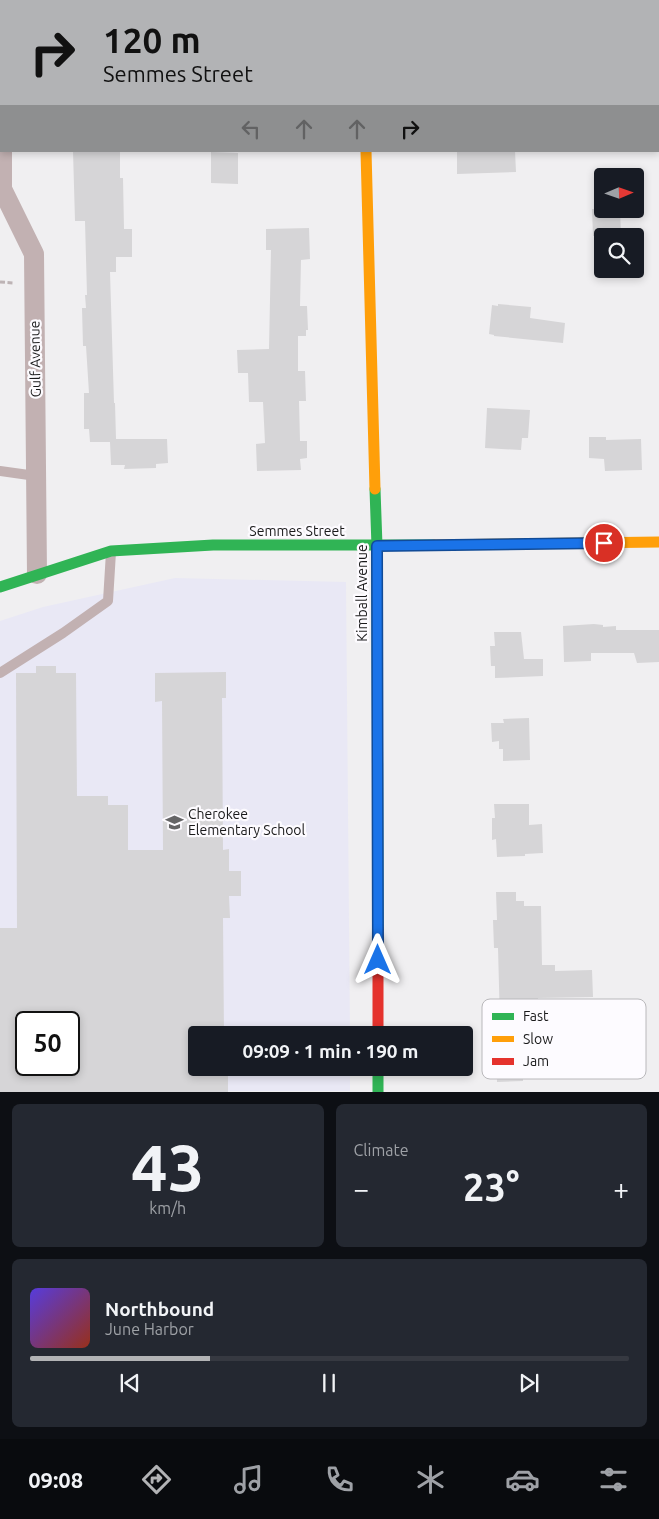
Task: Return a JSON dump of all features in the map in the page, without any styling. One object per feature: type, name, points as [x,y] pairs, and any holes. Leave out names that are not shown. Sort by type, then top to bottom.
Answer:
[{"type":"main road","name":"Kimball Avenue","points":[[366,152],[377,546],[378,1026]]},
{"type":"main road","name":"Semmes Street","points":[[0,587],[111,551],[144,548],[212,545],[377,546],[659,542]]},
{"type":"main road","points":[[378,1076],[378,1092]]},
{"type":"street","name":"Gulf Avenue","points":[[2,152],[2,189],[34,254],[36,574]]},
{"type":"lane","points":[[0,471],[36,476]]},
{"type":"lane","points":[[0,673],[63,633],[108,601],[111,551]]},
{"type":"shaded area","name":"Cherokee Elementary School","points":[[175,578],[346,582],[350,1026],[188,1026],[188,1076],[350,1076],[350,1091],[0,1091],[0,621],[43,607]]},
{"type":"building","points":[[73,152],[120,152],[120,178],[123,178],[124,229],[132,229],[132,257],[116,257],[116,272],[110,272],[116,439],[167,439],[168,463],[156,464],[156,468],[124,469],[125,465],[111,465],[110,442],[90,442],[89,429],[84,429],[84,393],[89,393],[86,346],[83,346],[82,308],[86,308],[85,295],[87,295],[85,221],[75,221]]},
{"type":"building","points":[[211,152],[238,153],[238,184],[211,183]]},
{"type":"building","points":[[457,152],[515,152],[516,172],[457,174]]},
{"type":"building","points":[[592,209],[594,209],[594,218],[620,218],[621,228],[594,228],[593,236]]},
{"type":"building","points":[[309,228],[310,259],[301,260],[300,306],[307,306],[308,330],[306,330],[306,336],[298,336],[298,371],[305,371],[306,401],[299,401],[300,441],[307,441],[307,458],[300,459],[301,470],[257,471],[256,444],[265,443],[263,402],[249,402],[248,373],[238,373],[237,350],[269,349],[271,250],[266,250],[266,229]]},
{"type":"building","points":[[498,304],[531,307],[530,318],[565,323],[563,343],[489,334],[492,305],[498,306]]},
{"type":"building","points":[[487,408],[530,410],[528,438],[522,438],[521,450],[485,448]]},
{"type":"building","points":[[589,437],[606,437],[606,440],[641,439],[642,470],[605,471],[604,459],[589,458]]},
{"type":"building","points":[[603,625],[603,627],[616,626],[616,630],[659,630],[659,662],[637,663],[634,653],[591,653],[591,661],[564,662],[563,626]]},
{"type":"building","points":[[494,632],[521,632],[524,659],[543,659],[543,676],[495,678],[495,666],[491,666],[490,646],[495,646]]},
{"type":"building","points":[[36,666],[56,666],[56,673],[76,673],[77,796],[108,796],[108,805],[128,805],[128,850],[163,850],[162,701],[155,702],[155,673],[226,672],[226,698],[222,698],[223,850],[229,849],[229,871],[241,871],[241,896],[229,896],[230,918],[223,918],[224,1026],[188,1026],[188,1076],[228,1076],[228,1092],[0,1092],[0,928],[17,928],[16,673],[36,673]]},
{"type":"building","points":[[529,718],[530,760],[503,761],[503,749],[499,749],[499,741],[492,742],[491,723],[504,723],[503,719]]},
{"type":"building","points":[[494,804],[529,804],[529,825],[542,824],[543,853],[497,857],[496,839],[492,840],[492,818],[495,818]]},
{"type":"building","points":[[496,892],[516,892],[516,901],[524,901],[524,906],[541,906],[542,965],[555,965],[555,971],[592,970],[593,997],[499,999],[498,948],[494,948],[493,920],[497,920]]},
{"type":"building","points":[[497,1079],[523,1079],[523,1081],[497,1082]]},
{"type":"traffic: fast","points":[[375,489],[377,546],[378,929]]},
{"type":"traffic: fast","points":[[0,587],[111,551],[213,545],[434,545]]},
{"type":"traffic: fast","points":[[378,1076],[378,1092]]},
{"type":"traffic: slow","points":[[366,152],[375,489]]},
{"type":"traffic: slow","points":[[434,545],[659,542]]},
{"type":"traffic: jam","points":[[378,929],[378,1026]]},
{"type":"place","name":"Cherokee Elementary School","points":[[174,822]]},
{"type":"route","points":[[378,960],[377,546],[604,543]]}]
